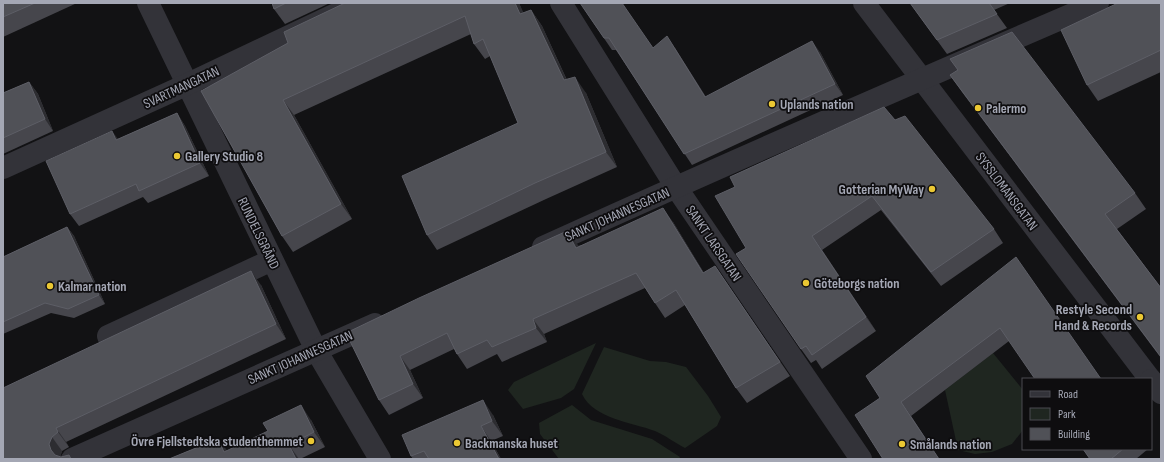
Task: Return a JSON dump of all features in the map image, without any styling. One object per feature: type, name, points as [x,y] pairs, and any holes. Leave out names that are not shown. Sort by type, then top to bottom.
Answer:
[{"type":"street","name":"RUNDELSGRÄND","points":[[148,3],[316,350],[380,459]]},
{"type":"street","name":"SVARTMANGATAN","points":[[3,168],[188,84],[358,3]]},
{"type":"street","name":"SANKT LARSGATAN","points":[[561,3],[676,187],[861,459]]},
{"type":"street","name":"SYSSLOMANSGATAN","points":[[864,3],[1148,378]]},
{"type":"street","name":"SANKT JOHANNESGATAN","points":[[525,255],[922,78],[1098,3]]},
{"type":"street","points":[[108,336],[272,260]]},
{"type":"street","name":"SANKT JOHANNESGATAN","points":[[72,459],[395,314]]},
{"type":"street","name":"SYSSLOMANSGATAN","points":[[1152,383],[1161,394]]},
{"type":"green space","points":[[596,343],[574,389],[561,398],[523,409],[508,390],[514,382]]},
{"type":"green space","points":[[604,347],[650,361],[666,362],[686,367],[708,396],[721,417],[717,426],[685,448],[655,431],[614,418],[595,409],[582,394]]},
{"type":"green space","points":[[993,353],[1022,389],[1022,431],[1012,444],[992,452],[975,454],[958,450],[945,390]]},
{"type":"green space","points":[[572,405],[591,420],[652,439],[680,457],[679,459],[559,459],[540,434],[539,423]]},
{"type":"building","points":[[3,3],[35,3],[3,17]]},
{"type":"building","points":[[272,3],[286,3],[274,9]]},
{"type":"building","points":[[345,3],[515,3],[520,14],[531,10],[564,80],[575,77],[606,152],[535,183],[427,235],[402,176],[518,123],[483,39],[474,44],[465,16],[283,100],[341,204],[282,236],[201,91],[288,43],[284,32]]},
{"type":"building","name":"Uplands nation","points":[[580,3],[622,3],[653,48],[667,36],[705,97],[812,41],[835,84],[684,154],[609,38],[604,38]]},
{"type":"building","points":[[910,3],[989,3],[997,14],[937,40]]},
{"type":"building","points":[[1118,3],[1161,3],[1161,50],[1087,85],[1061,30]]},
{"type":"building","points":[[1012,32],[1135,193],[1105,214],[1161,288],[1161,357],[950,75],[958,70],[950,59]]},
{"type":"building","points":[[29,82],[45,119],[3,138],[3,93]]},
{"type":"building","points":[[884,107],[895,120],[905,116],[994,229],[931,272],[872,196],[812,236],[866,317],[812,355],[806,346],[801,349],[736,254],[746,248],[715,196],[735,187],[730,177]]},
{"type":"building","points":[[177,113],[200,163],[139,191],[136,184],[70,214],[46,161],[112,131],[116,140]]},
{"type":"building","points":[[663,208],[703,273],[715,266],[780,362],[736,388],[676,290],[655,303],[636,273],[533,319],[536,328],[492,347],[487,340],[457,354],[447,333],[400,356],[413,384],[379,400],[346,333],[567,231],[576,248]]},
{"type":"building","name":"Kalmar nation","points":[[67,227],[99,295],[68,309],[45,303],[3,322],[3,257]]},
{"type":"building","points":[[1016,257],[1100,378],[1034,378],[1000,328],[901,402],[939,459],[883,459],[855,415],[880,398],[866,376]]},
{"type":"building","points":[[251,271],[276,324],[56,428],[58,432],[52,437],[49,444],[51,450],[55,455],[61,457],[69,455],[71,459],[3,459],[3,388]]},
{"type":"building","points":[[483,400],[492,421],[481,426],[499,459],[429,459],[424,451],[411,456],[402,435]]},
{"type":"building","points":[[301,405],[314,432],[289,445],[296,459],[169,459],[218,439],[224,452],[268,431],[263,423]]},
{"type":"building","points":[[1084,450],[1122,450],[1111,459],[1090,459]]},
{"type":"place","name":"Uplands nation","points":[[772,104]]},
{"type":"place","name":"Palermo","points":[[978,108]]},
{"type":"place","name":"Gallery Studio 8","points":[[177,156]]},
{"type":"place","name":"Gotterian MyWay","points":[[932,189]]},
{"type":"place","name":"Göteborgs nation","points":[[806,283]]},
{"type":"place","name":"Kalmar nation","points":[[50,286]]},
{"type":"place","name":"Restyle Second Hand & Records","points":[[1140,317]]},
{"type":"place","name":"Övre Fjellstedtska studenthemmet","points":[[311,441]]},
{"type":"place","name":"Backmanska huset","points":[[457,443]]},
{"type":"place","name":"Smålands nation","points":[[902,444]]}]
